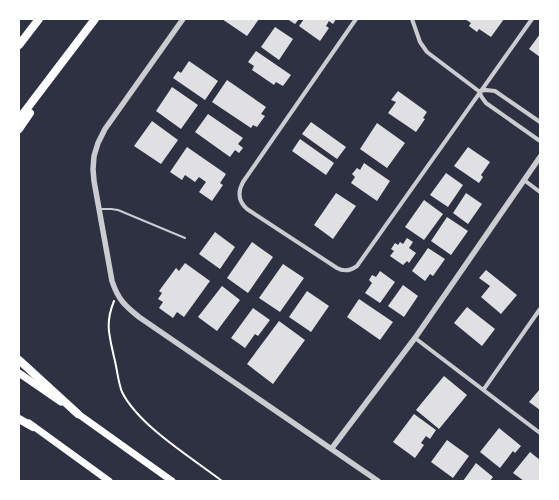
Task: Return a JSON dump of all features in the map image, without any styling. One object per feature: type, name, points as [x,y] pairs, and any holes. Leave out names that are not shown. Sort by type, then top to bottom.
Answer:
[{"type":"highway","points":[[19,45],[39,19]]},
{"type":"highway","points":[[19,119],[95,19]]},
{"type":"highway","points":[[19,129],[70,52]]},
{"type":"highway","points":[[19,360],[78,414]]},
{"type":"highway","points":[[19,417],[33,427]]},
{"type":"main road","points":[[19,373],[172,481]]},
{"type":"main road","points":[[33,427],[109,481]]},
{"type":"street","points":[[183,19],[105,129],[98,143],[94,156],[93,169],[99,209],[112,281],[116,294],[126,307],[139,318],[332,448],[378,481]]},
{"type":"street","points":[[356,19],[243,182],[239,191],[241,201],[248,209],[337,268],[345,271],[353,269],[357,266],[532,19]]},
{"type":"street","points":[[412,19],[420,42],[427,52],[480,92],[486,103],[540,141]]},
{"type":"street","points":[[480,92],[486,90],[495,91],[540,122]]},
{"type":"street","points":[[332,448],[415,338],[540,157]]},
{"type":"street","points":[[524,180],[540,192]]},
{"type":"street","points":[[484,389],[540,309]]},
{"type":"street","points":[[415,338],[540,433]]},
{"type":"lane","points":[[99,209],[118,210],[185,238]]},
{"type":"path","points":[[116,294],[110,311],[107,328],[122,392],[133,409],[152,429],[222,481]]},
{"type":"building","points":[[222,19],[259,19],[247,36]]},
{"type":"building","points":[[287,19],[299,19],[295,24]]},
{"type":"building","points":[[304,19],[336,19],[333,24],[329,21],[326,26],[329,28],[320,41],[299,26]]},
{"type":"building","points":[[465,19],[504,19],[491,37],[479,29],[477,32],[469,26],[471,23]]},
{"type":"building","points":[[275,27],[293,39],[279,60],[261,47]]},
{"type":"building","points":[[540,34],[540,57],[529,49]]},
{"type":"building","points":[[256,51],[291,75],[283,86],[276,82],[274,85],[252,70],[254,66],[248,62]]},
{"type":"building","points":[[189,61],[218,81],[205,100],[173,78],[178,71],[181,73]]},
{"type":"building","points":[[227,80],[266,107],[261,114],[265,116],[257,127],[253,125],[251,128],[212,102]]},
{"type":"building","points":[[172,87],[198,105],[181,129],[156,111]]},
{"type":"building","points":[[398,91],[427,112],[423,118],[425,119],[416,132],[388,113],[396,102],[391,100]]},
{"type":"building","points":[[208,114],[243,138],[238,144],[243,148],[239,153],[235,150],[230,157],[195,132]]},
{"type":"building","points":[[152,121],[178,140],[161,164],[134,146]]},
{"type":"building","points":[[311,122],[346,147],[337,159],[302,134]]},
{"type":"building","points":[[377,123],[405,143],[387,168],[360,149]]},
{"type":"building","points":[[300,139],[334,163],[326,175],[292,151]]},
{"type":"building","points":[[187,147],[226,174],[220,183],[223,185],[212,201],[199,192],[206,182],[199,177],[195,182],[185,175],[182,180],[170,172]]},
{"type":"building","points":[[468,147],[490,162],[481,175],[483,177],[479,183],[454,166]]},
{"type":"building","points":[[364,163],[390,181],[377,201],[351,183],[355,177],[352,174],[357,168],[360,170]]},
{"type":"building","points":[[446,173],[463,185],[448,207],[430,195]]},
{"type":"building","points":[[336,193],[356,206],[333,239],[314,225]]},
{"type":"building","points":[[466,193],[482,204],[468,224],[453,213]]},
{"type":"building","points":[[424,200],[443,214],[424,240],[405,227]]},
{"type":"building","points":[[447,217],[468,231],[451,255],[431,241]]},
{"type":"building","points":[[215,232],[235,247],[220,269],[199,254]]},
{"type":"building","points":[[407,238],[413,242],[409,248],[416,253],[409,263],[407,261],[403,265],[390,256],[394,251],[391,249],[395,243],[398,245],[400,242],[403,244]]},
{"type":"building","points":[[252,242],[273,257],[248,293],[227,278]]},
{"type":"building","points":[[428,248],[445,259],[433,276],[430,274],[425,281],[412,271]]},
{"type":"building","points":[[185,263],[210,281],[184,317],[177,312],[173,318],[159,308],[163,302],[158,299],[162,293],[159,291],[176,268],[179,271]]},
{"type":"building","points":[[283,264],[304,278],[280,312],[259,298]]},
{"type":"building","points":[[486,270],[517,295],[501,314],[481,297],[490,286],[479,278]]},
{"type":"building","points":[[380,271],[395,282],[380,303],[365,293],[372,283],[369,280],[372,275],[376,277]]},
{"type":"building","points":[[403,285],[418,296],[404,317],[388,306]]},
{"type":"building","points":[[222,286],[240,300],[217,331],[198,317]]},
{"type":"building","points":[[307,291],[329,306],[311,332],[289,317]]},
{"type":"building","points":[[359,299],[393,322],[380,340],[347,317]]},
{"type":"building","points":[[467,307],[495,329],[482,346],[454,323]]},
{"type":"building","points":[[253,308],[270,320],[258,336],[255,334],[245,348],[231,338]]},
{"type":"building","points":[[279,321],[305,340],[273,384],[247,364]]},
{"type":"building","points":[[444,376],[467,395],[439,429],[416,410]]},
{"type":"building","points":[[540,389],[540,410],[529,402]]},
{"type":"building","points":[[414,414],[436,430],[430,439],[426,436],[421,443],[424,445],[415,458],[393,442]]},
{"type":"building","points":[[499,428],[521,446],[515,453],[513,451],[500,468],[480,452]]},
{"type":"building","points":[[447,440],[469,456],[453,478],[431,462]]},
{"type":"building","points":[[530,452],[540,460],[540,481],[524,481],[513,473]]},
{"type":"building","points":[[476,463],[493,477],[490,481],[463,481]]}]
